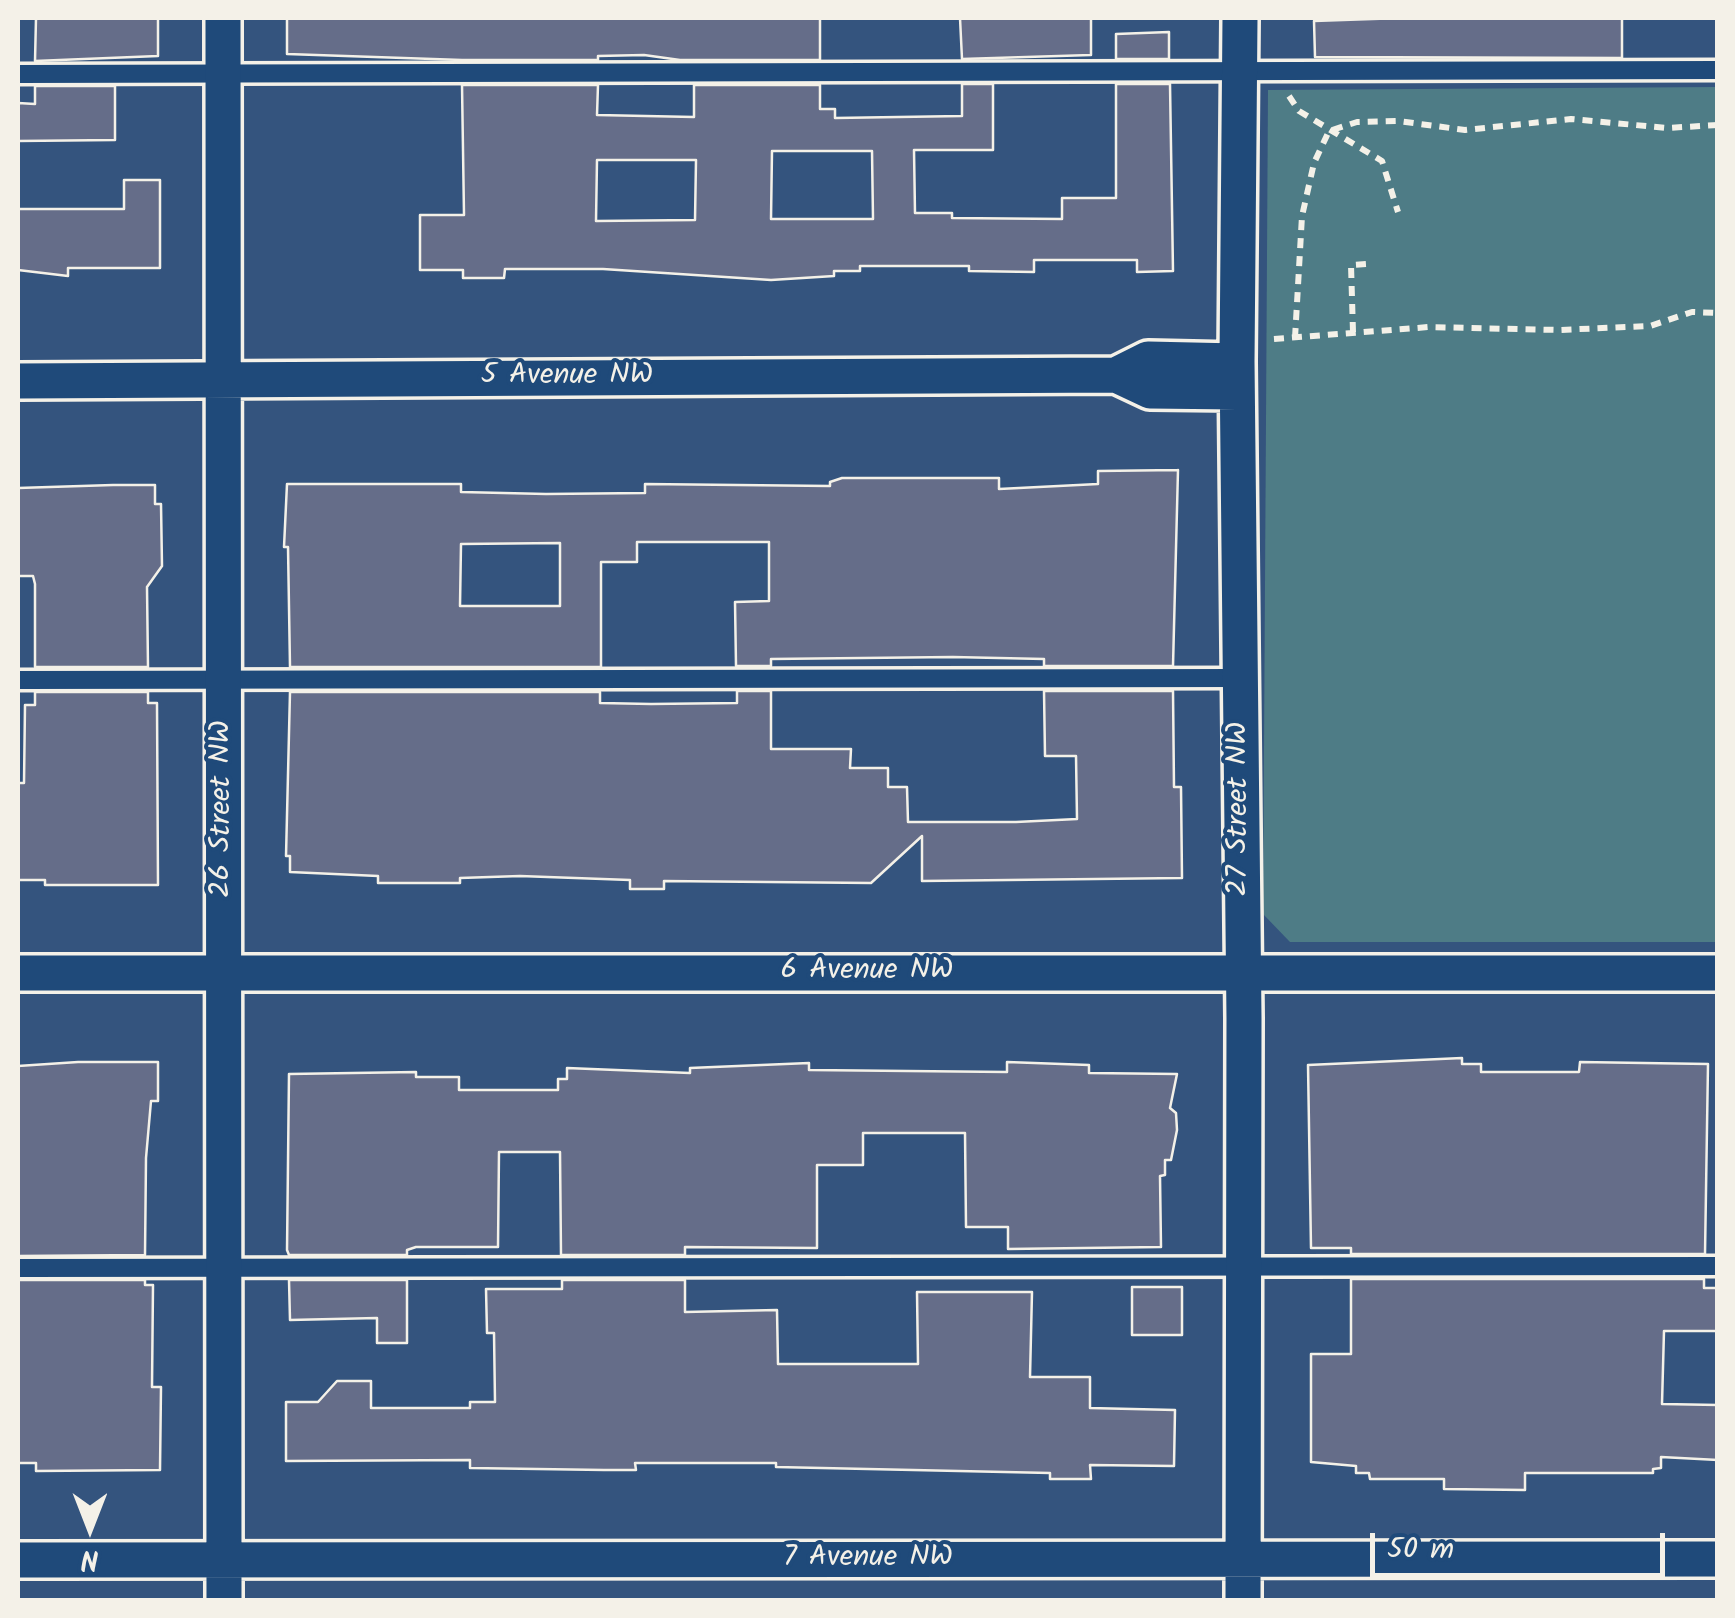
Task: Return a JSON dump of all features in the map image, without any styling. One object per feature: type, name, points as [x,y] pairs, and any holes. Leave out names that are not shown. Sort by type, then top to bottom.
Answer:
[{"type":"street","name":"26 Street NW","points":[[223,18],[224,1600]]},
{"type":"street","name":"27 Street NW","points":[[1240,18],[1237,377],[1243,1600]]},
{"type":"street","name":"5 Avenue NW","points":[[18,381],[1116,375],[1148,359],[1237,377]]},
{"type":"street","name":"6 Avenue NW","points":[[18,973],[1718,973]]},
{"type":"street","name":"7 Avenue NW","points":[[18,1560],[1718,1559]]},
{"type":"lane","points":[[18,74],[1718,70]]},
{"type":"lane","points":[[18,680],[1240,678]]},
{"type":"lane","points":[[18,1268],[1718,1266]]},
{"type":"path","points":[[1284,72],[1290,101],[1329,131],[1382,161],[1398,212]]},
{"type":"path","points":[[1329,131],[1370,122],[1465,130],[1570,118],[1667,128],[1718,125]]},
{"type":"path","points":[[1295,338],[1302,216],[1314,162],[1329,131]]},
{"type":"path","points":[[1353,332],[1351,264],[1366,264]]},
{"type":"path","points":[[1274,339],[1429,327],[1559,330],[1650,326],[1692,312],[1718,313]]},
{"type":"green space","points":[[1717,87],[1717,942],[1290,942],[1263,914],[1268,90]]},
{"type":"building","points":[[36,18],[158,18],[158,56],[35,61]]},
{"type":"building","points":[[287,18],[820,18],[820,60],[680,60],[644,55],[598,56],[598,60],[462,60],[287,54]]},
{"type":"building","points":[[960,18],[1091,18],[1091,55],[962,59]]},
{"type":"building","points":[[1622,18],[1622,58],[1315,57],[1314,21]]},
{"type":"building","points":[[1169,32],[1169,59],[1116,59],[1116,34]]},
{"type":"building","points":[[962,84],[993,84],[993,150],[914,150],[915,213],[952,213],[952,218],[1062,219],[1062,198],[1116,198],[1116,84],[1170,84],[1173,271],[1137,272],[1137,260],[1034,260],[1034,272],[969,271],[969,266],[860,266],[860,271],[834,271],[834,276],[771,280],[603,269],[505,269],[504,278],[463,278],[463,270],[420,270],[420,215],[464,215],[462,85],[598,85],[597,115],[694,117],[694,85],[820,85],[820,109],[835,109],[835,118],[962,116]],"holes":[[[772,151],[872,151],[873,219],[771,219]],[[597,160],[696,160],[695,220],[596,221]]]},
{"type":"building","points":[[35,86],[115,86],[115,140],[18,141],[18,103],[35,104]]},
{"type":"building","points":[[124,180],[160,180],[160,268],[68,268],[68,276],[18,270],[18,209],[124,209]]},
{"type":"building","points":[[1178,470],[1173,666],[1044,666],[1044,659],[953,657],[771,659],[771,666],[736,666],[735,602],[769,601],[769,542],[637,542],[637,562],[601,562],[601,667],[290,667],[288,547],[284,547],[287,484],[461,484],[461,492],[546,494],[645,493],[645,484],[830,486],[830,482],[842,478],[999,478],[999,489],[1098,484],[1098,471]],"holes":[[[560,543],[560,606],[460,606],[461,544]]]},
{"type":"building","points":[[155,485],[155,504],[161,504],[162,566],[147,587],[148,667],[35,667],[35,584],[33,576],[18,576],[18,488]]},
{"type":"building","points":[[737,691],[771,691],[771,749],[851,749],[850,768],[888,768],[888,787],[907,787],[908,822],[1016,822],[1077,819],[1076,756],[1045,756],[1044,691],[1173,691],[1174,787],[1181,787],[1182,878],[922,881],[922,836],[871,883],[664,881],[664,889],[630,889],[630,880],[520,876],[460,878],[460,883],[378,883],[378,876],[290,872],[290,856],[286,856],[290,692],[600,692],[600,703],[651,704],[737,703]]},
{"type":"building","points":[[35,692],[148,692],[148,703],[157,703],[158,885],[45,885],[45,880],[18,880],[18,783],[24,783],[25,705],[35,705]]},
{"type":"building","points":[[1462,1058],[1462,1064],[1481,1064],[1481,1072],[1579,1072],[1580,1062],[1708,1064],[1705,1254],[1351,1254],[1351,1248],[1311,1248],[1308,1065]]},
{"type":"building","points":[[158,1062],[158,1101],[151,1101],[146,1158],[145,1255],[18,1256],[18,1066]]},
{"type":"building","points":[[1007,1062],[1089,1065],[1089,1073],[1177,1074],[1170,1108],[1176,1113],[1177,1130],[1171,1160],[1165,1160],[1165,1175],[1160,1176],[1161,1247],[1008,1249],[1008,1227],[966,1227],[965,1133],[863,1133],[863,1165],[817,1165],[817,1248],[685,1247],[685,1255],[561,1255],[560,1152],[499,1152],[498,1247],[416,1247],[407,1250],[407,1255],[289,1255],[287,1250],[289,1074],[416,1072],[416,1077],[459,1077],[459,1090],[558,1090],[558,1079],[567,1079],[567,1068],[690,1073],[690,1068],[809,1063],[809,1070],[1007,1072]]},
{"type":"building","points":[[1351,1279],[1704,1279],[1704,1288],[1718,1288],[1718,1331],[1664,1331],[1662,1404],[1718,1405],[1718,1460],[1661,1457],[1661,1468],[1653,1469],[1653,1473],[1525,1473],[1525,1490],[1444,1489],[1444,1479],[1370,1479],[1369,1473],[1356,1473],[1356,1466],[1311,1462],[1311,1354],[1351,1354]]},
{"type":"building","points":[[18,1280],[145,1280],[145,1285],[153,1285],[152,1387],[161,1387],[160,1470],[36,1471],[36,1463],[18,1463]]},
{"type":"building","points":[[289,1280],[407,1280],[407,1343],[377,1343],[377,1318],[290,1320]]},
{"type":"building","points":[[562,1280],[685,1280],[685,1312],[777,1310],[778,1364],[918,1364],[917,1292],[1032,1292],[1030,1377],[1090,1377],[1090,1408],[1175,1410],[1174,1466],[1090,1465],[1091,1479],[1050,1479],[1050,1473],[776,1467],[776,1463],[635,1463],[636,1470],[604,1470],[470,1468],[470,1460],[286,1461],[286,1402],[318,1402],[337,1381],[371,1381],[371,1408],[470,1408],[470,1402],[495,1402],[494,1333],[487,1333],[486,1289],[562,1289]]},
{"type":"building","points":[[1132,1287],[1182,1287],[1182,1335],[1132,1335]]}]
